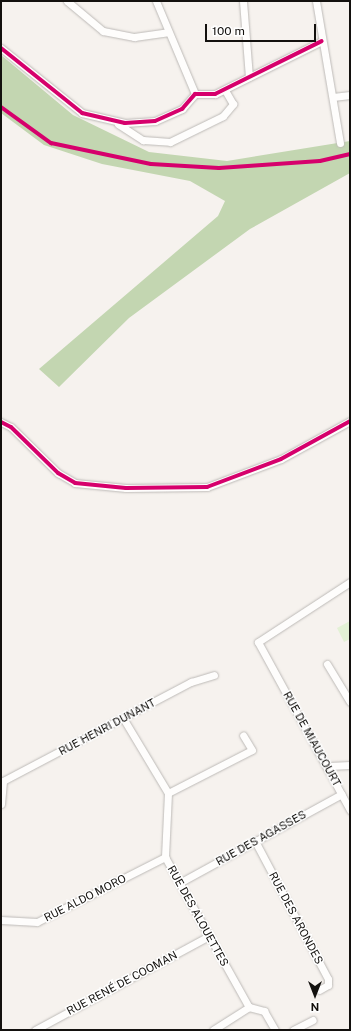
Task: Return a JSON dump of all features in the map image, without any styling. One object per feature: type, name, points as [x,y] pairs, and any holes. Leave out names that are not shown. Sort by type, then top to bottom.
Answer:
[{"type":"street","points":[[67,1],[103,31],[134,37],[168,32]]},
{"type":"street","points":[[156,1],[194,94]]},
{"type":"street","points":[[243,1],[249,77]]},
{"type":"street","points":[[316,1],[340,143]]},
{"type":"street","points":[[194,94],[216,94],[322,41]]},
{"type":"street","points":[[1,48],[82,112],[113,120],[155,121],[182,109],[194,94]]},
{"type":"street","points":[[113,120],[143,140],[170,142],[224,116],[233,104],[225,90]]},
{"type":"street","points":[[333,97],[350,95]]},
{"type":"street","points":[[1,422],[11,427],[58,473],[74,483],[126,488],[207,487],[281,460],[350,421]]},
{"type":"street","name":"RUE DE MIAUCOURT","points":[[350,582],[258,642],[329,766],[350,810]]},
{"type":"street","points":[[327,664],[350,702]]},
{"type":"street","name":"RUE HENRI DUNANT","points":[[2,781],[190,682],[214,675]]},
{"type":"street","points":[[123,718],[168,794],[252,750],[244,735]]},
{"type":"street","points":[[329,766],[350,766]]},
{"type":"street","points":[[1,804],[2,781]]},
{"type":"street","name":"RUE DES ALOUETTES","points":[[168,794],[165,857],[181,882],[209,936],[249,1007]]},
{"type":"street","name":"RUE DES AGASSES","points":[[181,882],[342,794]]},
{"type":"street","name":"RUE DES ARONDES","points":[[255,841],[328,979],[328,985],[319,990]]},
{"type":"street","name":"RUE ALDO MORO","points":[[1,920],[37,922],[165,857]]},
{"type":"street","name":"RUE RENÉ DE COOMAN","points":[[35,1030],[209,936]]},
{"type":"street","points":[[213,1030],[249,1007],[264,1011],[274,1030]]},
{"type":"street","points":[[293,1030],[313,1020]]},
{"type":"green space","points":[[1,55],[73,115],[149,152],[227,161],[350,141],[350,173],[250,229],[129,318],[59,387],[39,369],[218,216],[225,201],[190,181],[102,164],[44,145],[1,113]]},
{"type":"green space","points":[[350,621],[350,639],[344,642],[337,628]]},
{"type":"cycle path","points":[[1,48],[82,113],[125,123],[155,121],[182,109],[195,94],[215,94],[322,41]]},
{"type":"cycle path","points":[[1,107],[51,143],[151,164],[219,168],[320,161],[350,154]]},
{"type":"cycle path","points":[[1,422],[11,427],[58,473],[75,483],[126,488],[207,487],[281,459],[350,421]]}]
